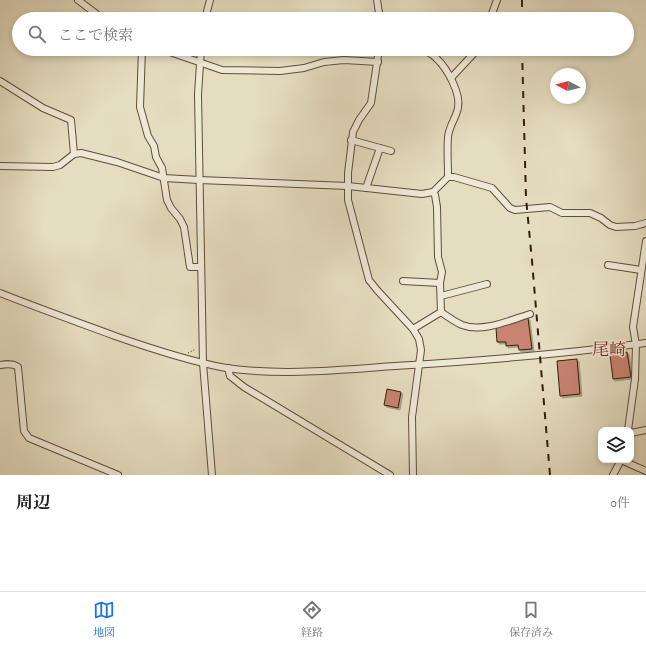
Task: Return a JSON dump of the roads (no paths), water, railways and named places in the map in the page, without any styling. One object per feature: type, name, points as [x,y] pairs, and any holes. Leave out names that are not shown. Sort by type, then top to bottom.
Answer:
[{"type":"street","points":[[78,0],[94,12]]},
{"type":"street","points":[[207,12],[210,0]]},
{"type":"street","points":[[377,0],[379,12]]},
{"type":"street","points":[[493,12],[497,0]]},
{"type":"street","points":[[142,56],[140,107],[148,136],[154,146],[156,157],[162,168],[167,200],[184,227],[190,267],[201,267]]},
{"type":"street","points":[[182,56],[222,70],[280,71],[304,68],[324,62],[344,60],[378,62]]},
{"type":"street","points":[[200,56],[198,94],[203,363],[212,475]]},
{"type":"street","points":[[379,56],[371,103],[359,120],[351,140],[348,200],[369,280],[414,330],[419,339],[421,350],[420,365],[412,417],[413,475]]},
{"type":"street","points":[[0,166],[53,167],[60,165],[74,154],[81,153],[94,155],[164,178],[348,186],[422,194],[433,192],[448,177],[448,136],[450,126],[456,116],[459,106],[456,87],[451,78],[433,56]]},
{"type":"street","points":[[451,78],[471,56]]},
{"type":"street","points":[[0,81],[44,108],[71,120],[74,154]]},
{"type":"street","points":[[351,140],[390,151]]},
{"type":"street","points":[[366,188],[380,148]]},
{"type":"street","points":[[448,177],[454,177],[492,188],[510,208],[515,210],[550,207],[562,213],[590,213],[601,218],[610,225],[634,226],[646,223]]},
{"type":"street","points":[[433,192],[435,195],[437,208],[438,257],[442,272],[440,283],[441,312]]},
{"type":"street","points":[[628,427],[635,379],[636,344],[633,326],[646,241]]},
{"type":"street","points":[[608,265],[641,270]]},
{"type":"street","points":[[403,281],[440,283]]},
{"type":"street","points":[[441,296],[487,284]]},
{"type":"street","points":[[0,293],[155,350],[181,358],[228,368],[272,372],[303,372],[420,365],[578,352],[646,343]]},
{"type":"street","points":[[414,330],[441,312]]},
{"type":"street","points":[[441,312],[463,325],[476,327],[490,325],[530,314]]},
{"type":"street","points":[[0,365],[15,364],[18,367],[24,431],[29,438],[118,475]]},
{"type":"street","points":[[228,368],[230,376],[244,387],[390,475]]},
{"type":"street","points":[[634,432],[646,430]]},
{"type":"street","points":[[613,475],[619,463]]},
{"type":"street","points":[[628,463],[646,471]]},
{"type":"railway","points":[[522,0],[522,12]]},
{"type":"railway","points":[[522,56],[526,198],[550,475]]},
{"type":"district","name":"尾崎","points":[[609,349]]}]
